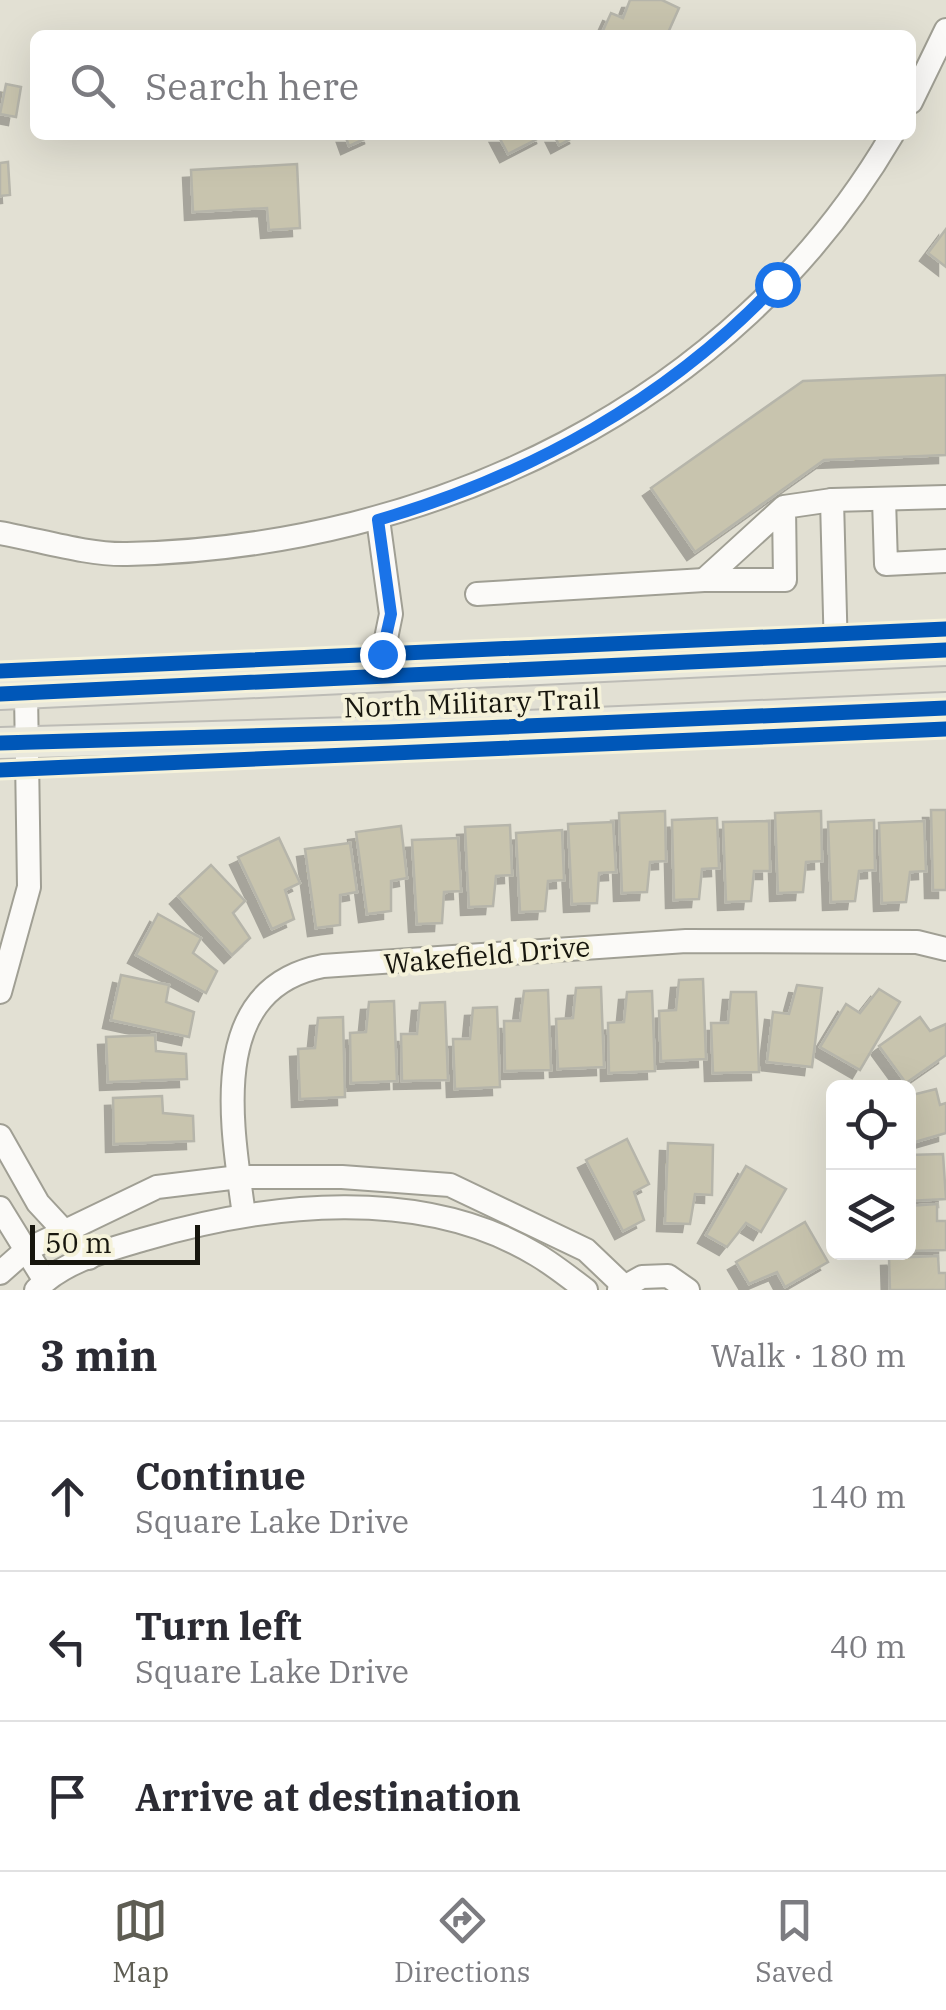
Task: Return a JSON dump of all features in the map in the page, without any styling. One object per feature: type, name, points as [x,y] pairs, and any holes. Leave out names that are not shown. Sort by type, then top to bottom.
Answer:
[{"type":"main road","name":"North Military Trail","points":[[13,693],[379,673],[946,650]]},
{"type":"main road","name":"North Military Trail","points":[[15,743],[388,732],[946,708]]},
{"type":"street","points":[[916,92],[946,32]]},
{"type":"street","points":[[0,533],[124,554],[278,539],[378,520],[475,488],[536,461],[653,392],[756,306],[846,204],[889,140]]},
{"type":"street","points":[[704,580],[784,507],[832,500],[946,496]]},
{"type":"street","points":[[884,498],[886,564],[946,561]]},
{"type":"street","points":[[832,500],[836,654]]},
{"type":"street","points":[[477,594],[704,580],[786,580],[784,507]]},
{"type":"street","points":[[378,520],[391,614],[379,673]]},
{"type":"street","points":[[0,992],[29,886],[13,693]]},
{"type":"street","name":"Wakefield Drive","points":[[244,1215],[234,1068],[239,1034],[255,1004],[275,984],[306,970],[686,942],[918,942],[946,949]]},
{"type":"street","points":[[0,1136],[38,1203],[88,1258]]},
{"type":"street","points":[[0,1273],[26,1250],[157,1187],[239,1177],[450,1184],[586,1250],[624,1289],[642,1278],[668,1276],[688,1290]]},
{"type":"street","points":[[0,1208],[26,1250],[40,1285],[88,1258],[209,1220],[366,1208],[452,1221],[536,1254],[586,1290]]},
{"type":"building","points":[[630,0],[662,0],[679,8],[669,30],[603,30],[611,13],[623,18]]},
{"type":"building","points":[[6,84],[21,87],[16,117],[0,114]]},
{"type":"building","points":[[501,140],[535,140],[508,154]]},
{"type":"building","points":[[8,162],[10,195],[0,196],[0,163]]},
{"type":"building","points":[[297,164],[300,228],[269,230],[267,208],[193,212],[191,170]]},
{"type":"building","points":[[946,229],[946,267],[928,253]]},
{"type":"building","points":[[946,375],[946,455],[824,460],[695,552],[651,488],[803,381]]},
{"type":"building","points":[[931,810],[946,810],[946,890],[933,890]]},
{"type":"building","points":[[665,811],[666,861],[650,862],[647,892],[622,893],[619,813]]},
{"type":"building","points":[[821,811],[822,861],[806,862],[803,892],[778,893],[775,813]]},
{"type":"building","points":[[717,818],[719,868],[702,869],[699,899],[674,900],[672,820]]},
{"type":"building","points":[[874,820],[875,870],[859,871],[855,901],[831,902],[828,822]]},
{"type":"building","points":[[769,821],[770,871],[754,871],[751,901],[726,902],[723,822]]},
{"type":"building","points":[[924,821],[926,871],[910,872],[906,902],[882,903],[879,823]]},
{"type":"building","points":[[613,822],[616,872],[599,873],[597,903],[572,904],[568,824]]},
{"type":"building","points":[[510,825],[512,875],[496,876],[493,906],[469,907],[465,827]]},
{"type":"building","points":[[401,826],[407,878],[391,881],[391,911],[367,914],[356,832]]},
{"type":"building","points":[[562,830],[564,880],[548,881],[545,911],[520,912],[516,833]]},
{"type":"building","points":[[279,838],[300,883],[285,890],[294,919],[272,929],[238,857]]},
{"type":"building","points":[[458,838],[461,891],[444,892],[442,923],[417,924],[412,840]]},
{"type":"building","points":[[350,843],[357,892],[340,895],[340,925],[316,928],[305,849]]},
{"type":"building","points":[[211,865],[245,901],[233,913],[250,938],[232,955],[178,896]]},
{"type":"building","points":[[158,914],[201,938],[193,953],[217,971],[206,993],[136,955]]},
{"type":"building","points":[[121,975],[169,985],[166,1002],[194,1012],[189,1037],[111,1020]]},
{"type":"building","points":[[703,979],[706,1059],[661,1061],[659,1011],[676,1010],[679,980]]},
{"type":"building","points":[[797,985],[822,988],[812,1067],[767,1062],[773,1012],[789,1014]]},
{"type":"building","points":[[601,987],[604,1067],[558,1069],[556,1019],[573,1018],[576,988]]},
{"type":"building","points":[[879,989],[900,1002],[860,1070],[820,1047],[846,1004],[860,1013]]},
{"type":"building","points":[[548,990],[551,1070],[505,1071],[504,1021],[520,1021],[524,991]]},
{"type":"building","points":[[652,991],[655,1071],[609,1073],[608,1023],[624,1022],[627,992]]},
{"type":"building","points":[[731,992],[756,992],[759,1072],[713,1073],[711,1023],[728,1023]]},
{"type":"building","points":[[394,1001],[397,1081],[351,1083],[350,1033],[366,1032],[369,1002]]},
{"type":"building","points":[[445,1002],[448,1080],[402,1081],[401,1034],[417,1034],[420,1003]]},
{"type":"building","points":[[497,1007],[500,1087],[455,1089],[453,1039],[470,1039],[473,1008]]},
{"type":"building","points":[[343,1017],[345,1097],[300,1099],[298,1049],[315,1048],[318,1018]]},
{"type":"building","points":[[920,1017],[930,1031],[946,1024],[946,1055],[910,1080],[904,1080],[879,1046]]},
{"type":"building","points":[[155,1035],[156,1051],[186,1054],[187,1079],[108,1082],[106,1037]]},
{"type":"building","points":[[936,1089],[940,1105],[946,1103],[946,1133],[916,1142],[916,1094]]},
{"type":"building","points":[[162,1096],[163,1113],[193,1116],[194,1141],[114,1144],[113,1098]]},
{"type":"building","points":[[627,1139],[649,1184],[634,1192],[644,1220],[623,1231],[586,1160]]},
{"type":"building","points":[[668,1143],[713,1145],[712,1195],[695,1194],[690,1224],[665,1223]]},
{"type":"building","points":[[943,1154],[946,1199],[916,1201],[916,1155]]},
{"type":"building","points":[[746,1166],[786,1189],[761,1232],[746,1223],[727,1247],[706,1235]]},
{"type":"building","points":[[937,1204],[937,1221],[946,1221],[946,1250],[916,1251],[916,1205]]},
{"type":"building","points":[[805,1222],[828,1262],[785,1287],[777,1272],[749,1284],[736,1262]]},
{"type":"building","points":[[938,1256],[939,1273],[946,1273],[946,1290],[890,1290],[889,1260],[916,1260],[916,1257]]},
{"type":"cycle path","points":[[0,671],[946,629]]},
{"type":"cycle path","points":[[0,694],[946,650]]},
{"type":"cycle path","points":[[0,743],[388,732],[946,708]]},
{"type":"cycle path","points":[[0,770],[946,729]]},
{"type":"route","points":[[382,654],[391,614],[378,520],[475,488],[596,428],[653,392],[706,351],[777,284]]}]
